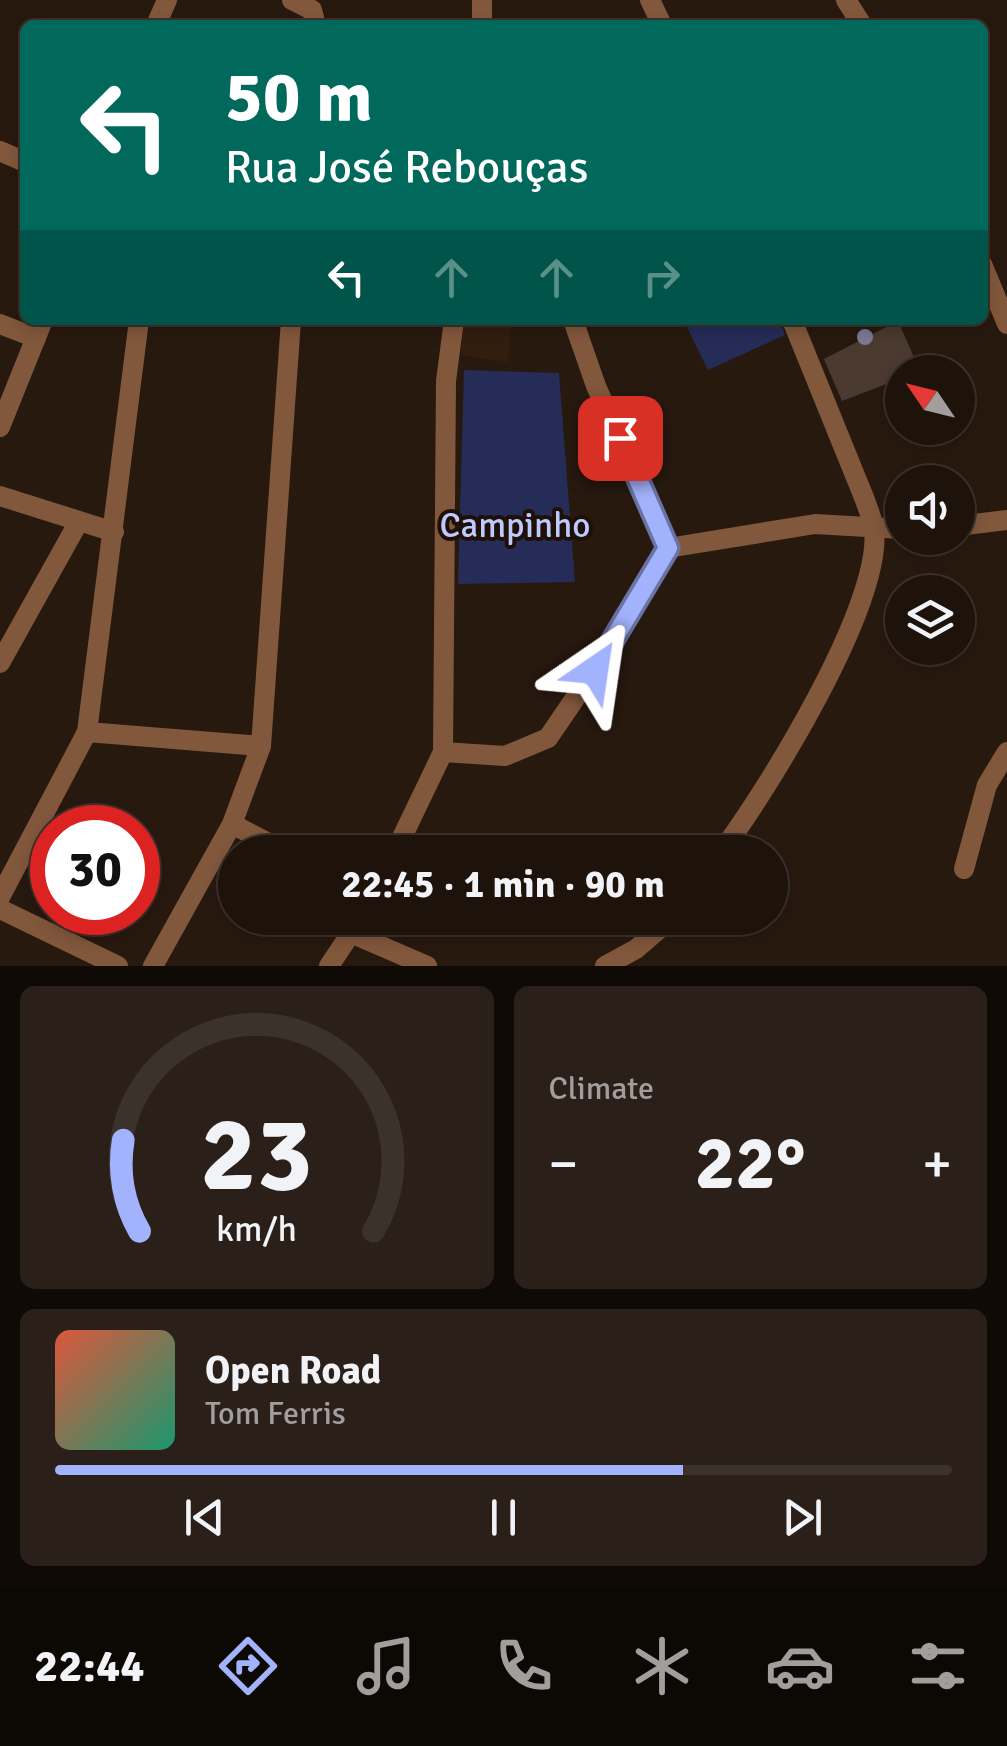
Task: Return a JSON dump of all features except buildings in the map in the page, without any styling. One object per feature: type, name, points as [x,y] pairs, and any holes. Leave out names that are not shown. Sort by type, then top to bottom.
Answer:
[{"type":"street","points":[[292,0],[312,10],[315,20]]},
{"type":"street","points":[[988,278],[1007,324]]},
{"type":"street","points":[[0,324],[40,329],[0,427]]},
{"type":"street","points":[[0,897],[87,732],[138,325]]},
{"type":"street","points":[[153,966],[232,824],[262,746],[291,325]]},
{"type":"street","points":[[403,835],[443,752],[446,381],[453,325]]},
{"type":"street","points":[[574,325],[668,548]]},
{"type":"street","points":[[731,835],[823,688],[849,634],[872,562],[874,530],[844,442],[794,325]]},
{"type":"street","points":[[0,496],[114,532]]},
{"type":"street","points":[[975,524],[1007,520]]},
{"type":"street","points":[[0,664],[78,523]]},
{"type":"street","points":[[443,752],[506,756],[548,738],[595,670],[668,548],[814,524],[885,529]]},
{"type":"street","points":[[87,732],[262,746]]},
{"type":"street","points":[[964,869],[987,785],[1007,752]]},
{"type":"street","points":[[232,824],[253,835]]},
{"type":"street","points":[[0,909],[118,966]]},
{"type":"street","points":[[329,966],[350,935]]},
{"type":"street","points":[[372,935],[427,966]]},
{"type":"street","points":[[604,966],[652,935]]},
{"type":"shaded area","points":[[463,325],[512,325],[508,362],[461,355]]},
{"type":"green space","points":[[686,325],[781,325],[785,335],[708,370]]},
{"type":"green space","name":"Campinho","points":[[464,370],[559,373],[575,582],[458,584]]},
{"type":"route","points":[[595,670],[668,548],[620,438]]}]
